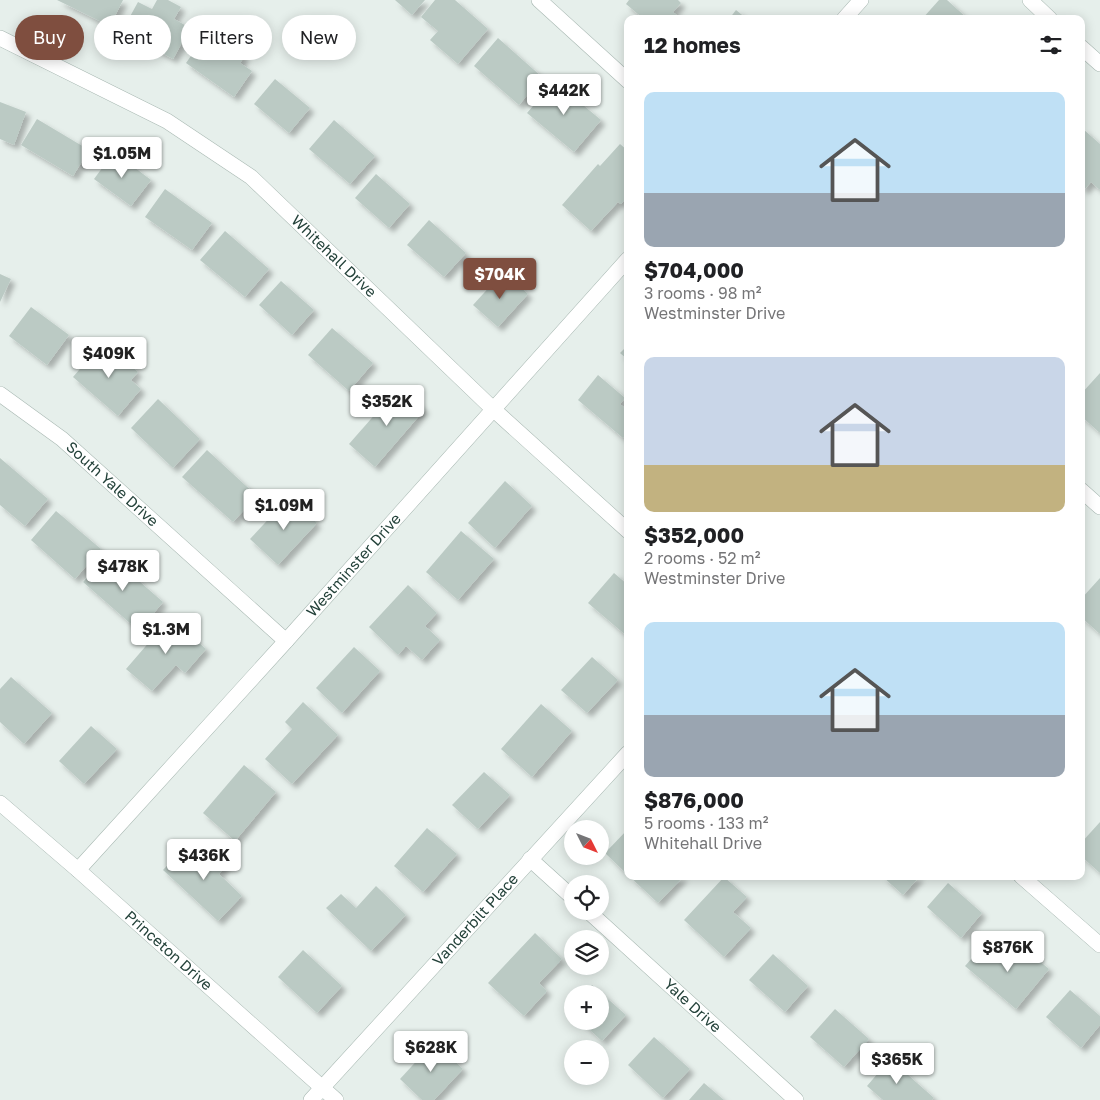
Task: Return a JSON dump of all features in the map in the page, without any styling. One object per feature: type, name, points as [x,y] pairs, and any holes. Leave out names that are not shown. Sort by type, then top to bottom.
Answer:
[{"type":"street","points":[[539,0],[624,76]]},
{"type":"street","points":[[848,15],[861,0]]},
{"type":"street","points":[[1030,0],[1046,15]]},
{"type":"street","name":"Whitehall Drive","points":[[0,38],[167,121],[251,178],[493,409],[624,527]]},
{"type":"street","points":[[1085,51],[1100,64]]},
{"type":"street","name":"Westminster Drive","points":[[78,870],[624,264]]},
{"type":"street","name":"South Yale Drive","points":[[0,394],[62,439],[286,641]]},
{"type":"street","points":[[1085,494],[1100,507]]},
{"type":"street","name":"Vanderbilt Place","points":[[310,1100],[624,757]]},
{"type":"street","name":"Princeton Drive","points":[[0,803],[336,1100]]},
{"type":"street","points":[[530,858],[564,890]]},
{"type":"street","points":[[1026,880],[1100,945]]},
{"type":"street","name":"Yale Drive","points":[[598,920],[796,1100]]},
{"type":"building","points":[[57,0],[123,0],[116,15],[94,15],[94,18]]},
{"type":"building","points":[[157,0],[168,0],[181,7],[174,19],[181,23],[181,44],[173,59],[171,58],[171,15],[131,15],[138,2],[152,9]]},
{"type":"building","points":[[395,0],[425,0],[412,15]]},
{"type":"building","points":[[435,0],[455,0],[488,29],[458,64],[430,40],[438,31],[421,17]]},
{"type":"building","points":[[629,0],[678,0],[681,3],[673,12],[676,15],[639,15],[626,4]]},
{"type":"building","points":[[939,0],[947,0],[964,15],[926,15]]},
{"type":"building","points":[[736,10],[742,15],[732,15]]},
{"type":"building","points":[[498,38],[542,77],[519,105],[474,66]]},
{"type":"building","points":[[188,60],[242,60],[240,63],[252,71],[234,97],[186,63]]},
{"type":"building","points":[[275,79],[310,108],[289,133],[254,104]]},
{"type":"building","points":[[554,81],[601,120],[574,152],[527,113]]},
{"type":"building","points":[[0,102],[26,112],[14,145],[0,139]]},
{"type":"building","points":[[37,119],[89,150],[73,176],[21,145]]},
{"type":"building","points":[[334,120],[375,156],[350,184],[309,149]]},
{"type":"building","points":[[1085,131],[1100,144],[1100,190],[1091,182],[1085,189]]},
{"type":"building","points":[[620,144],[624,148],[624,201],[621,204],[618,202],[591,231],[562,205],[598,164],[600,166]]},
{"type":"building","points":[[114,152],[151,180],[131,206],[94,179]]},
{"type":"building","points":[[376,174],[410,204],[389,228],[355,198]]},
{"type":"building","points":[[165,189],[212,223],[192,250],[145,217]]},
{"type":"building","points":[[429,220],[466,253],[444,277],[407,245]]},
{"type":"building","points":[[225,231],[269,269],[245,297],[200,260]]},
{"type":"building","points":[[503,272],[528,294],[498,327],[473,305]]},
{"type":"building","points":[[0,274],[11,279],[0,302]]},
{"type":"building","points":[[281,281],[314,310],[292,335],[259,305]]},
{"type":"building","points":[[31,307],[69,335],[47,365],[9,336]]},
{"type":"building","points":[[332,328],[373,363],[349,391],[308,355]]},
{"type":"building","points":[[103,342],[138,372],[131,380],[141,389],[118,416],[73,377]]},
{"type":"building","points":[[1100,373],[1100,433],[1085,420],[1085,390]]},
{"type":"building","points":[[598,375],[624,397],[620,404],[624,408],[624,437],[623,438],[578,400]]},
{"type":"building","points":[[399,387],[425,409],[375,467],[349,444]]},
{"type":"building","points":[[158,399],[200,439],[173,468],[131,428]]},
{"type":"building","points":[[207,450],[257,496],[233,522],[182,477]]},
{"type":"building","points":[[0,458],[48,499],[25,526],[0,505]]},
{"type":"building","points":[[505,481],[532,506],[495,548],[468,523]]},
{"type":"building","points":[[289,497],[317,523],[278,565],[250,539]]},
{"type":"building","points":[[56,511],[101,549],[75,579],[31,540]]},
{"type":"building","points":[[461,531],[494,559],[458,600],[426,572]]},
{"type":"building","points":[[108,554],[163,602],[139,631],[83,582]]},
{"type":"building","points":[[614,573],[624,582],[624,634],[588,603]]},
{"type":"building","points":[[1100,578],[1100,634],[1085,621],[1085,595]]},
{"type":"building","points":[[408,585],[437,613],[425,626],[440,640],[422,660],[406,646],[398,655],[369,627]]},
{"type":"building","points":[[170,618],[206,649],[185,673],[176,665],[152,691],[126,669]]},
{"type":"building","points":[[354,647],[380,671],[342,713],[316,688]]},
{"type":"building","points":[[592,657],[618,680],[587,713],[561,690]]},
{"type":"building","points":[[11,677],[52,713],[24,744],[0,722],[0,689]]},
{"type":"building","points":[[303,702],[338,735],[292,784],[265,759],[292,729],[285,722]]},
{"type":"building","points":[[541,704],[572,731],[532,777],[501,749]]},
{"type":"building","points":[[91,726],[117,749],[84,784],[59,761]]},
{"type":"building","points":[[244,765],[276,792],[235,841],[203,813]]},
{"type":"building","points":[[484,772],[510,795],[478,829],[452,805]]},
{"type":"building","points":[[1100,822],[1100,873],[1085,860],[1085,839]]},
{"type":"building","points":[[427,828],[457,854],[423,892],[394,866]]},
{"type":"building","points":[[624,833],[624,871],[609,857],[609,849]]},
{"type":"building","points":[[187,845],[199,855],[207,847],[226,866],[219,874],[242,896],[218,921],[163,870]]},
{"type":"building","points":[[633,880],[680,880],[658,903]]},
{"type":"building","points":[[721,880],[727,880],[747,897],[733,912],[751,928],[724,957],[684,920]]},
{"type":"building","points":[[886,880],[916,880],[903,895]]},
{"type":"building","points":[[948,883],[982,913],[961,938],[927,907]]},
{"type":"building","points":[[376,886],[406,915],[371,951],[326,908],[341,894],[356,908]]},
{"type":"building","points":[[535,933],[562,959],[539,983],[547,991],[524,1016],[488,983]]},
{"type":"building","points":[[986,942],[1008,961],[1021,946],[1049,969],[1016,1009],[965,966]]},
{"type":"building","points":[[303,950],[342,986],[317,1013],[278,977]]},
{"type":"building","points":[[773,954],[808,986],[785,1012],[749,980]]},
{"type":"building","points":[[1070,990],[1100,1016],[1100,1025],[1081,1048],[1046,1017]]},
{"type":"building","points":[[609,1000],[626,1015],[601,1040],[590,1030],[609,1030]]},
{"type":"building","points":[[835,1009],[869,1039],[844,1067],[810,1037]]},
{"type":"building","points":[[654,1037],[690,1069],[663,1098],[628,1065]]},
{"type":"building","points":[[434,1042],[463,1069],[434,1100],[422,1100],[400,1079]]},
{"type":"building","points":[[890,1059],[934,1098],[932,1100],[883,1100],[867,1086]]},
{"type":"building","points":[[704,1083],[724,1100],[689,1100]]}]
